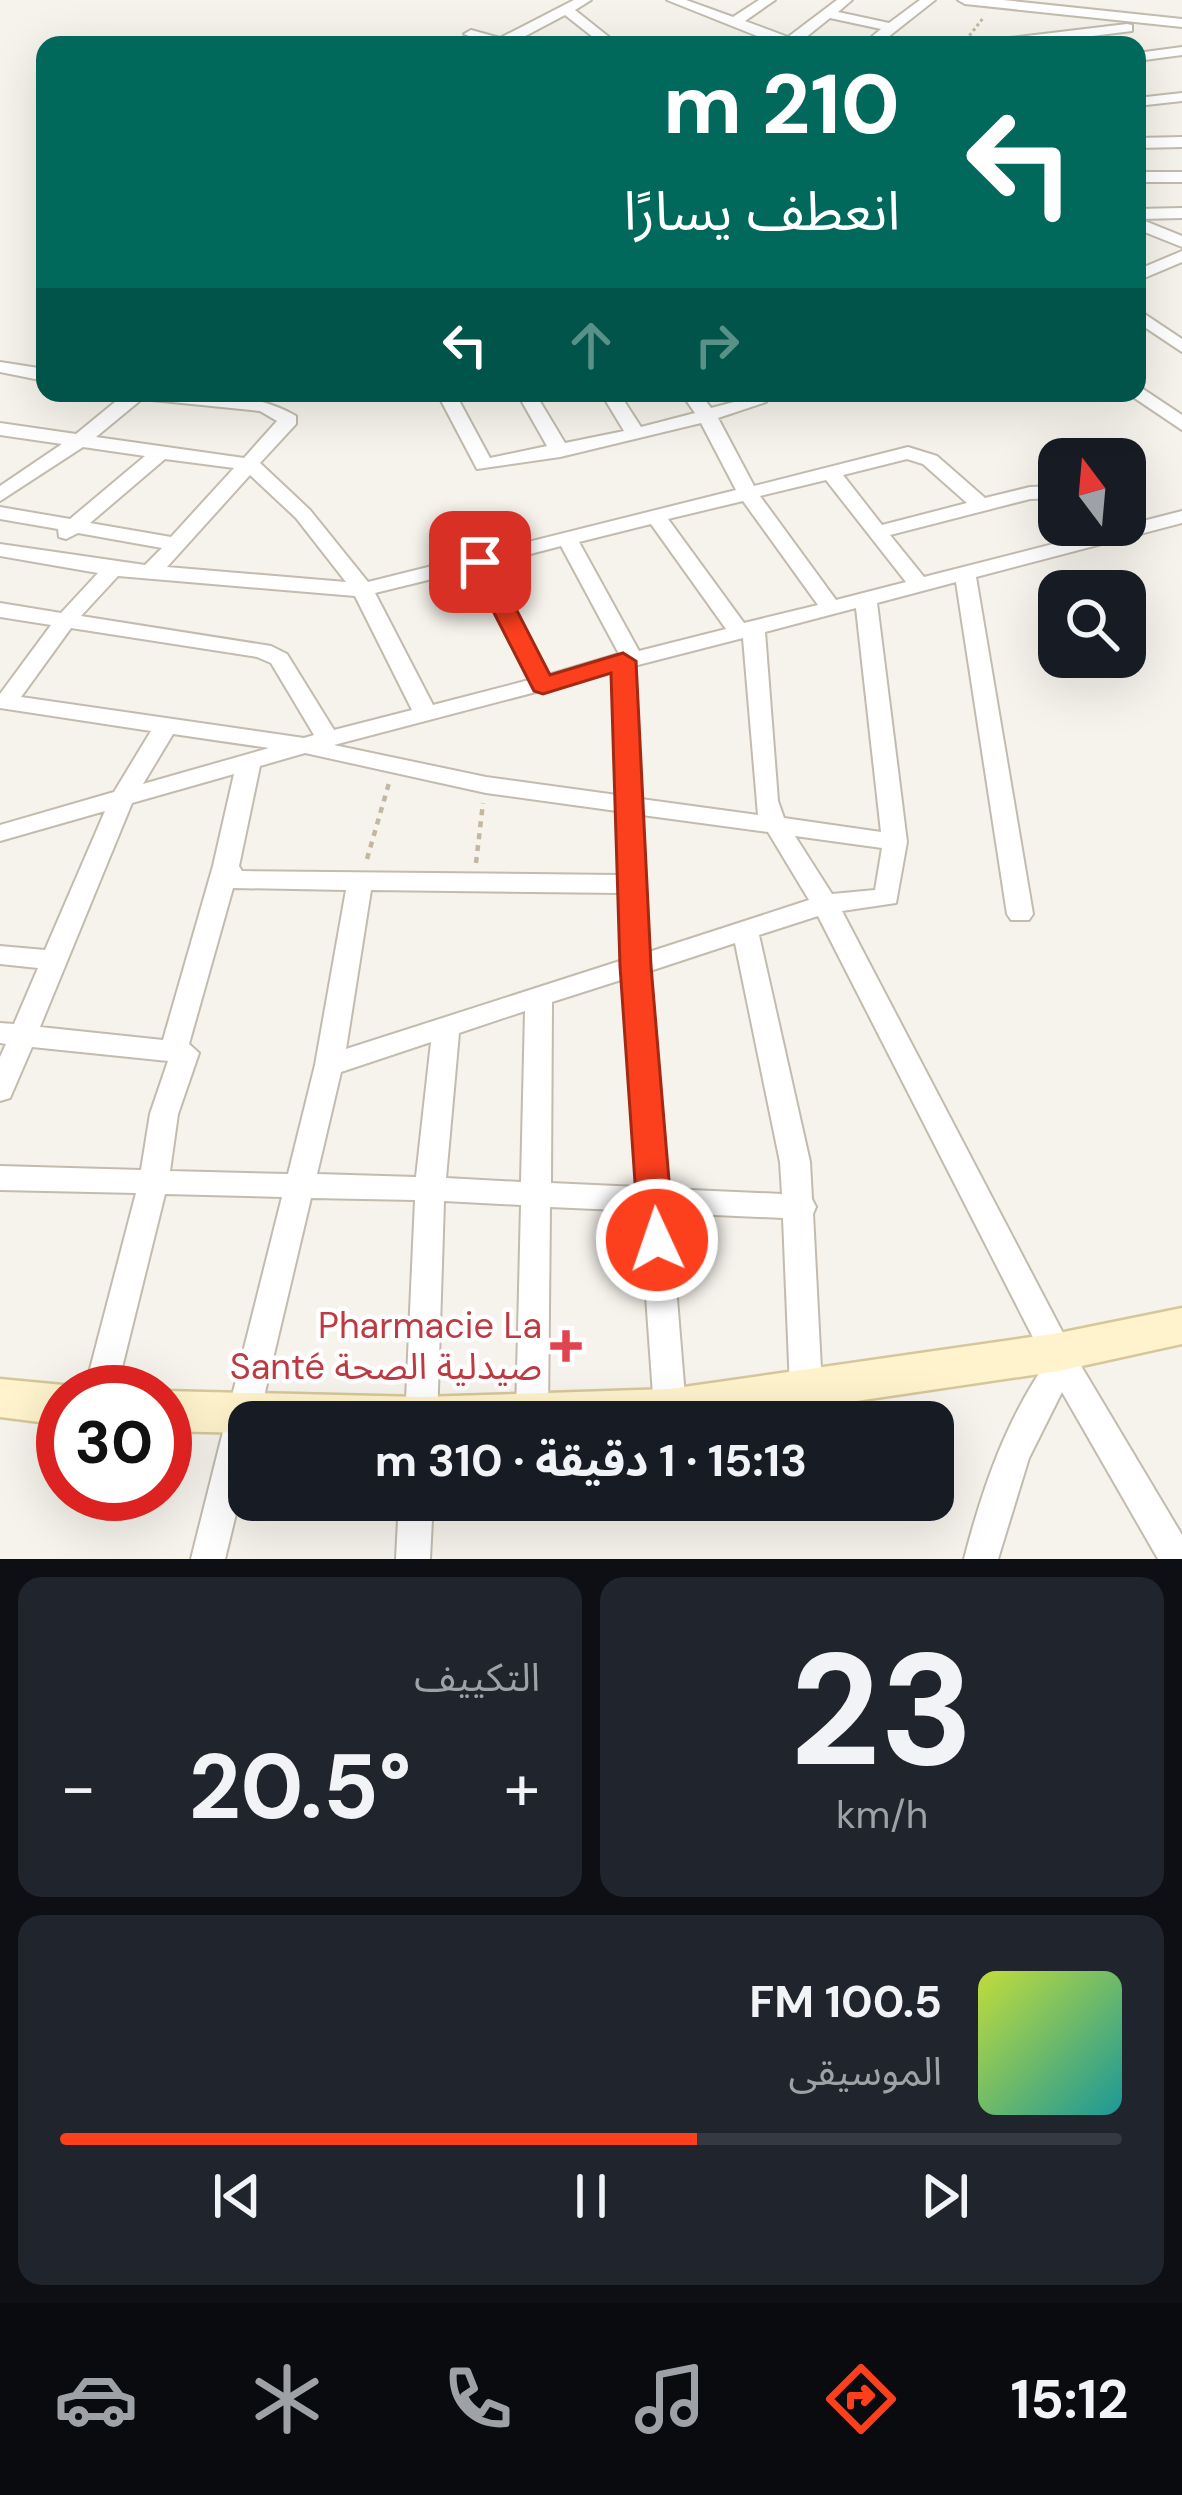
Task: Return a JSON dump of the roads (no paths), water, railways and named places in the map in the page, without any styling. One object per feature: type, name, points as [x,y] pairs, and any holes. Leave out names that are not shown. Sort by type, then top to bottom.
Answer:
[{"type":"main road","points":[[722,1401],[1061,1358],[1182,1327]]},
{"type":"main road","points":[[0,1398],[36,1402]]},
{"type":"main road","points":[[192,1412],[228,1414]]},
{"type":"street","points":[[517,36],[584,0]]},
{"type":"street","points":[[674,0],[769,36]]},
{"type":"street","points":[[734,23],[768,0]]},
{"type":"street","points":[[800,36],[845,0]]},
{"type":"street","points":[[880,36],[928,0]]},
{"type":"street","points":[[965,0],[1176,22]]},
{"type":"street","points":[[567,10],[600,36]]},
{"type":"street","points":[[825,13],[890,27]]},
{"type":"street","points":[[1069,36],[1176,22]]},
{"type":"street","points":[[471,34],[477,36]]},
{"type":"street","points":[[1146,56],[1182,51]]},
{"type":"street","points":[[1156,54],[1182,73]]},
{"type":"street","points":[[1146,101],[1182,97]]},
{"type":"street","points":[[1146,143],[1182,142]]},
{"type":"street","points":[[1146,177],[1182,177]]},
{"type":"street","points":[[1146,217],[1182,213]]},
{"type":"street","points":[[1146,223],[1182,242]]},
{"type":"street","points":[[1146,272],[1182,256]]},
{"type":"street","points":[[1146,320],[1182,346]]},
{"type":"street","points":[[0,367],[36,373]]},
{"type":"street","points":[[1146,398],[1182,424]]},
{"type":"street","points":[[0,495],[128,402]]},
{"type":"street","points":[[150,573],[289,420],[270,402]]},
{"type":"street","points":[[451,402],[484,465],[636,434],[757,402]]},
{"type":"street","points":[[531,402],[560,451]]},
{"type":"street","points":[[616,402],[636,434]]},
{"type":"street","points":[[697,402],[748,494],[830,607]]},
{"type":"street","points":[[0,429],[250,465],[303,514],[364,590],[426,714]]},
{"type":"street","points":[[0,550],[150,573],[364,590],[908,453],[930,460],[983,506]]},
{"type":"street","points":[[42,555],[159,454]]},
{"type":"street","points":[[830,472],[919,585]]},
{"type":"street","points":[[877,532],[1038,493]]},
{"type":"street","points":[[0,513],[176,544]]},
{"type":"street","points":[[1146,522],[1182,517]]},
{"type":"street","points":[[656,518],[746,628],[771,818],[826,904],[1061,1358],[1170,1524],[1177,1559]]},
{"type":"street","points":[[568,540],[628,660],[627,805],[635,966],[669,1401]]},
{"type":"street","points":[[0,833],[316,742],[543,686],[1055,546]]},
{"type":"street","points":[[480,562],[543,686]]},
{"type":"street","points":[[113,568],[3,701],[316,742],[394,766],[486,785],[895,842]]},
{"type":"street","points":[[965,572],[1020,914]]},
{"type":"street","points":[[329,1065],[826,904],[880,902],[887,897],[895,842],[866,598]]},
{"type":"street","points":[[0,610],[263,651],[279,659],[316,742]]},
{"type":"street","points":[[0,1090],[13,1034],[57,961],[121,801],[167,724]]},
{"type":"street","points":[[174,1048],[226,866],[249,762]]},
{"type":"street","points":[[226,866],[235,880],[631,884]]},
{"type":"street","points":[[247,1401],[329,1065],[360,881]]},
{"type":"street","points":[[745,930],[801,1207],[798,1293],[806,1388]]},
{"type":"street","points":[[0,956],[57,961]]},
{"type":"street","points":[[532,1401],[539,998]]},
{"type":"street","points":[[422,1401],[430,1189],[446,1028]]},
{"type":"street","points":[[13,1034],[174,1048],[185,1057],[164,1114],[154,1180],[107,1365]]},
{"type":"street","points":[[0,1178],[430,1189],[801,1207]]},
{"type":"street","points":[[980,1559],[998,1490],[1021,1433],[1061,1358]]},
{"type":"street","points":[[208,1559],[228,1479]]},
{"type":"street","points":[[413,1559],[415,1521]]},
{"type":"place","name":"Pharmacie La Santé صيدلية الصحة","points":[[566,1346]]}]
